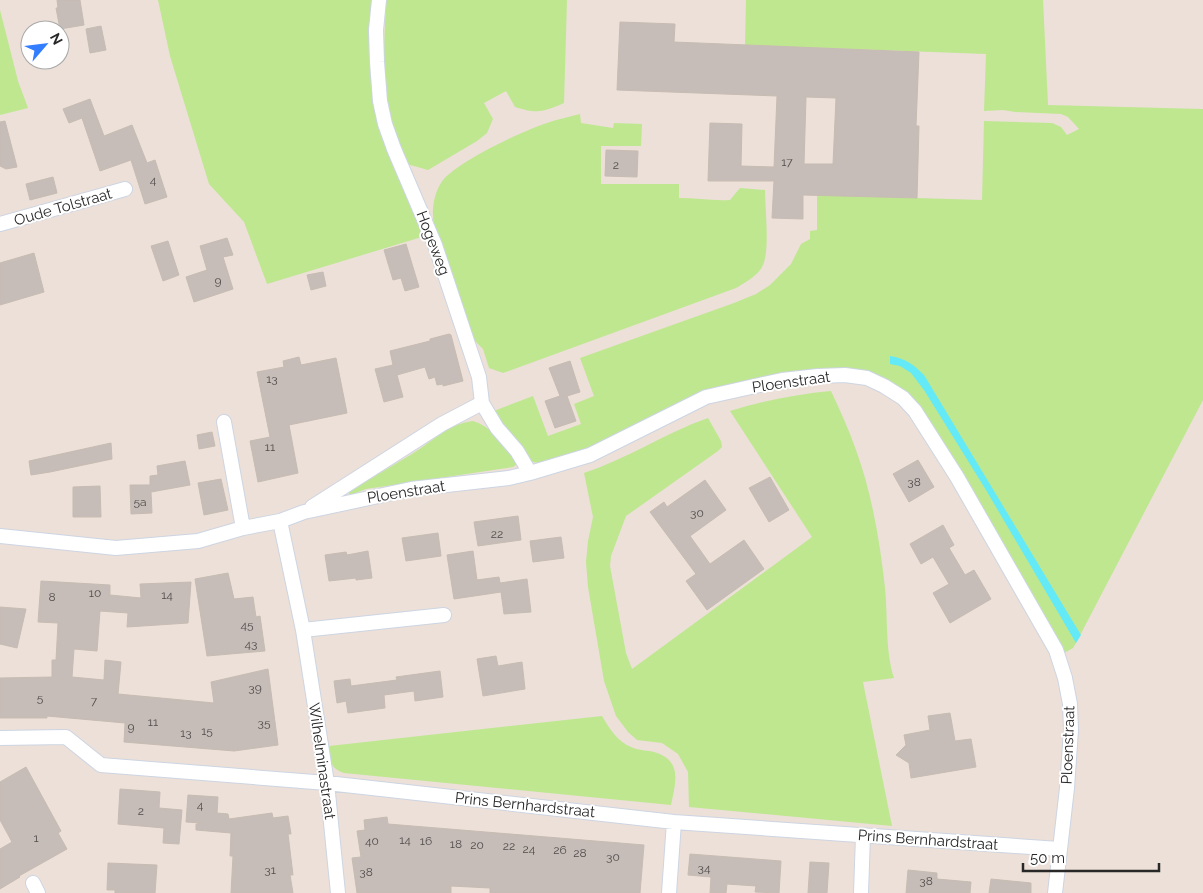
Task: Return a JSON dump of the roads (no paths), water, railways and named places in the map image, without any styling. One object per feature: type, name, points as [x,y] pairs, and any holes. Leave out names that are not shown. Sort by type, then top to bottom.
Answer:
[{"type":"street","name":"Hogeweg","points":[[379,0],[376,30],[377,62],[380,101],[385,124],[435,245],[479,377],[482,403],[497,428],[517,451],[530,473]]},
{"type":"street","name":"Oude Tolstraat","points":[[0,224],[125,189]]},
{"type":"street","name":"Ploenstraat","points":[[0,536],[116,548],[198,541],[243,528],[280,521],[304,512],[411,490],[509,478],[530,473],[590,455],[706,397],[782,380],[845,375],[867,378],[903,398],[915,411],[936,442],[1056,650],[1065,678],[1070,704],[1071,730],[1067,788],[1055,893]]},
{"type":"street","name":"Ploenstraat","points":[[304,512],[442,424],[482,403]]},
{"type":"street","points":[[224,422],[243,528]]},
{"type":"street","name":"Wilhelminastraat","points":[[280,521],[303,630],[327,783],[338,893]]},
{"type":"street","points":[[303,630],[444,615]]},
{"type":"street","name":"Prins Bernhardstraat","points":[[0,738],[66,737],[100,765],[327,783],[674,822],[1059,849]]},
{"type":"street","points":[[669,893],[674,822]]},
{"type":"street","points":[[861,893],[863,836]]},
{"type":"water","points":[[890,356],[909,362],[924,375],[1081,635],[1076,643],[986,490],[924,390],[911,373],[900,366],[890,364]]}]
